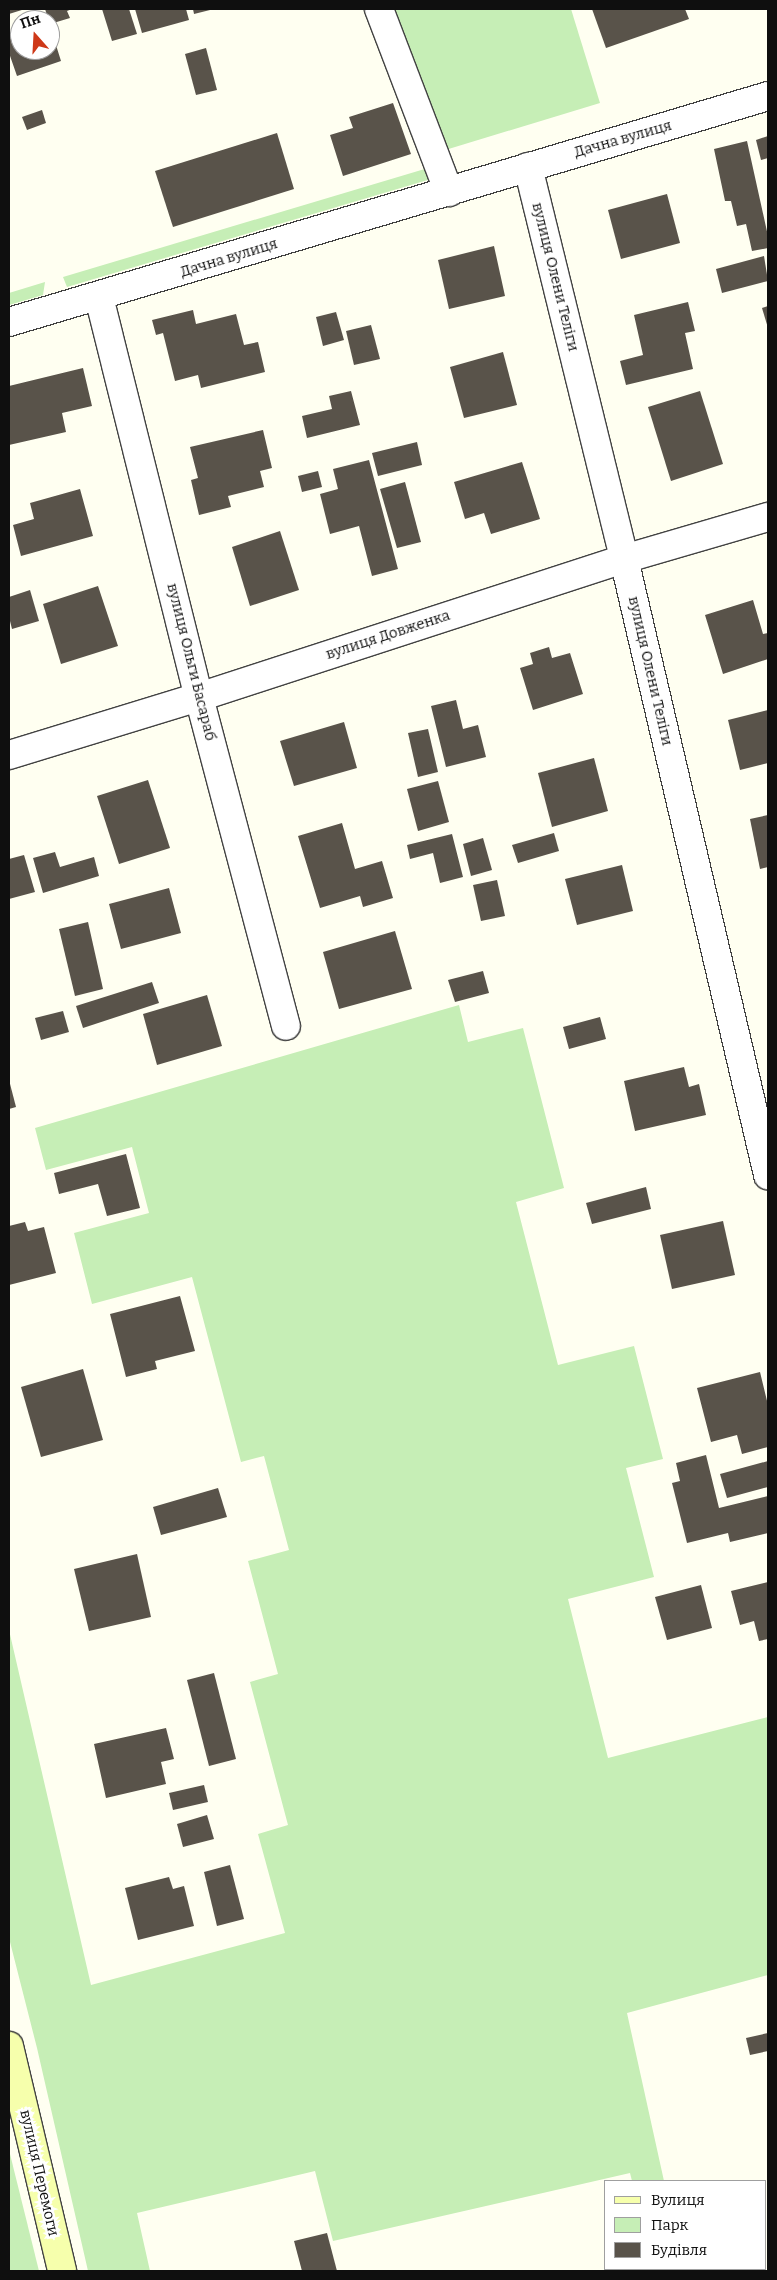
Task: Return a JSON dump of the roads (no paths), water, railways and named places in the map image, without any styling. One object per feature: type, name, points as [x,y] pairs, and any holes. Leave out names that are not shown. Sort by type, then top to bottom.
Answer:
[{"type":"main road","name":"вулиця Перемоги","points":[[9,2046],[62,2271]]},
{"type":"street","points":[[379,9],[449,192]]},
{"type":"street","name":"Дачна вулиця","points":[[9,322],[99,297],[768,96]]},
{"type":"street","name":"вулиця Олени Теліги","points":[[528,167],[624,559],[768,1175]]},
{"type":"street","name":"вулиця Ольги Басараб","points":[[99,297],[199,697],[286,1026]]},
{"type":"street","name":"вулиця Довженка","points":[[9,755],[199,697],[624,559],[768,517]]}]
